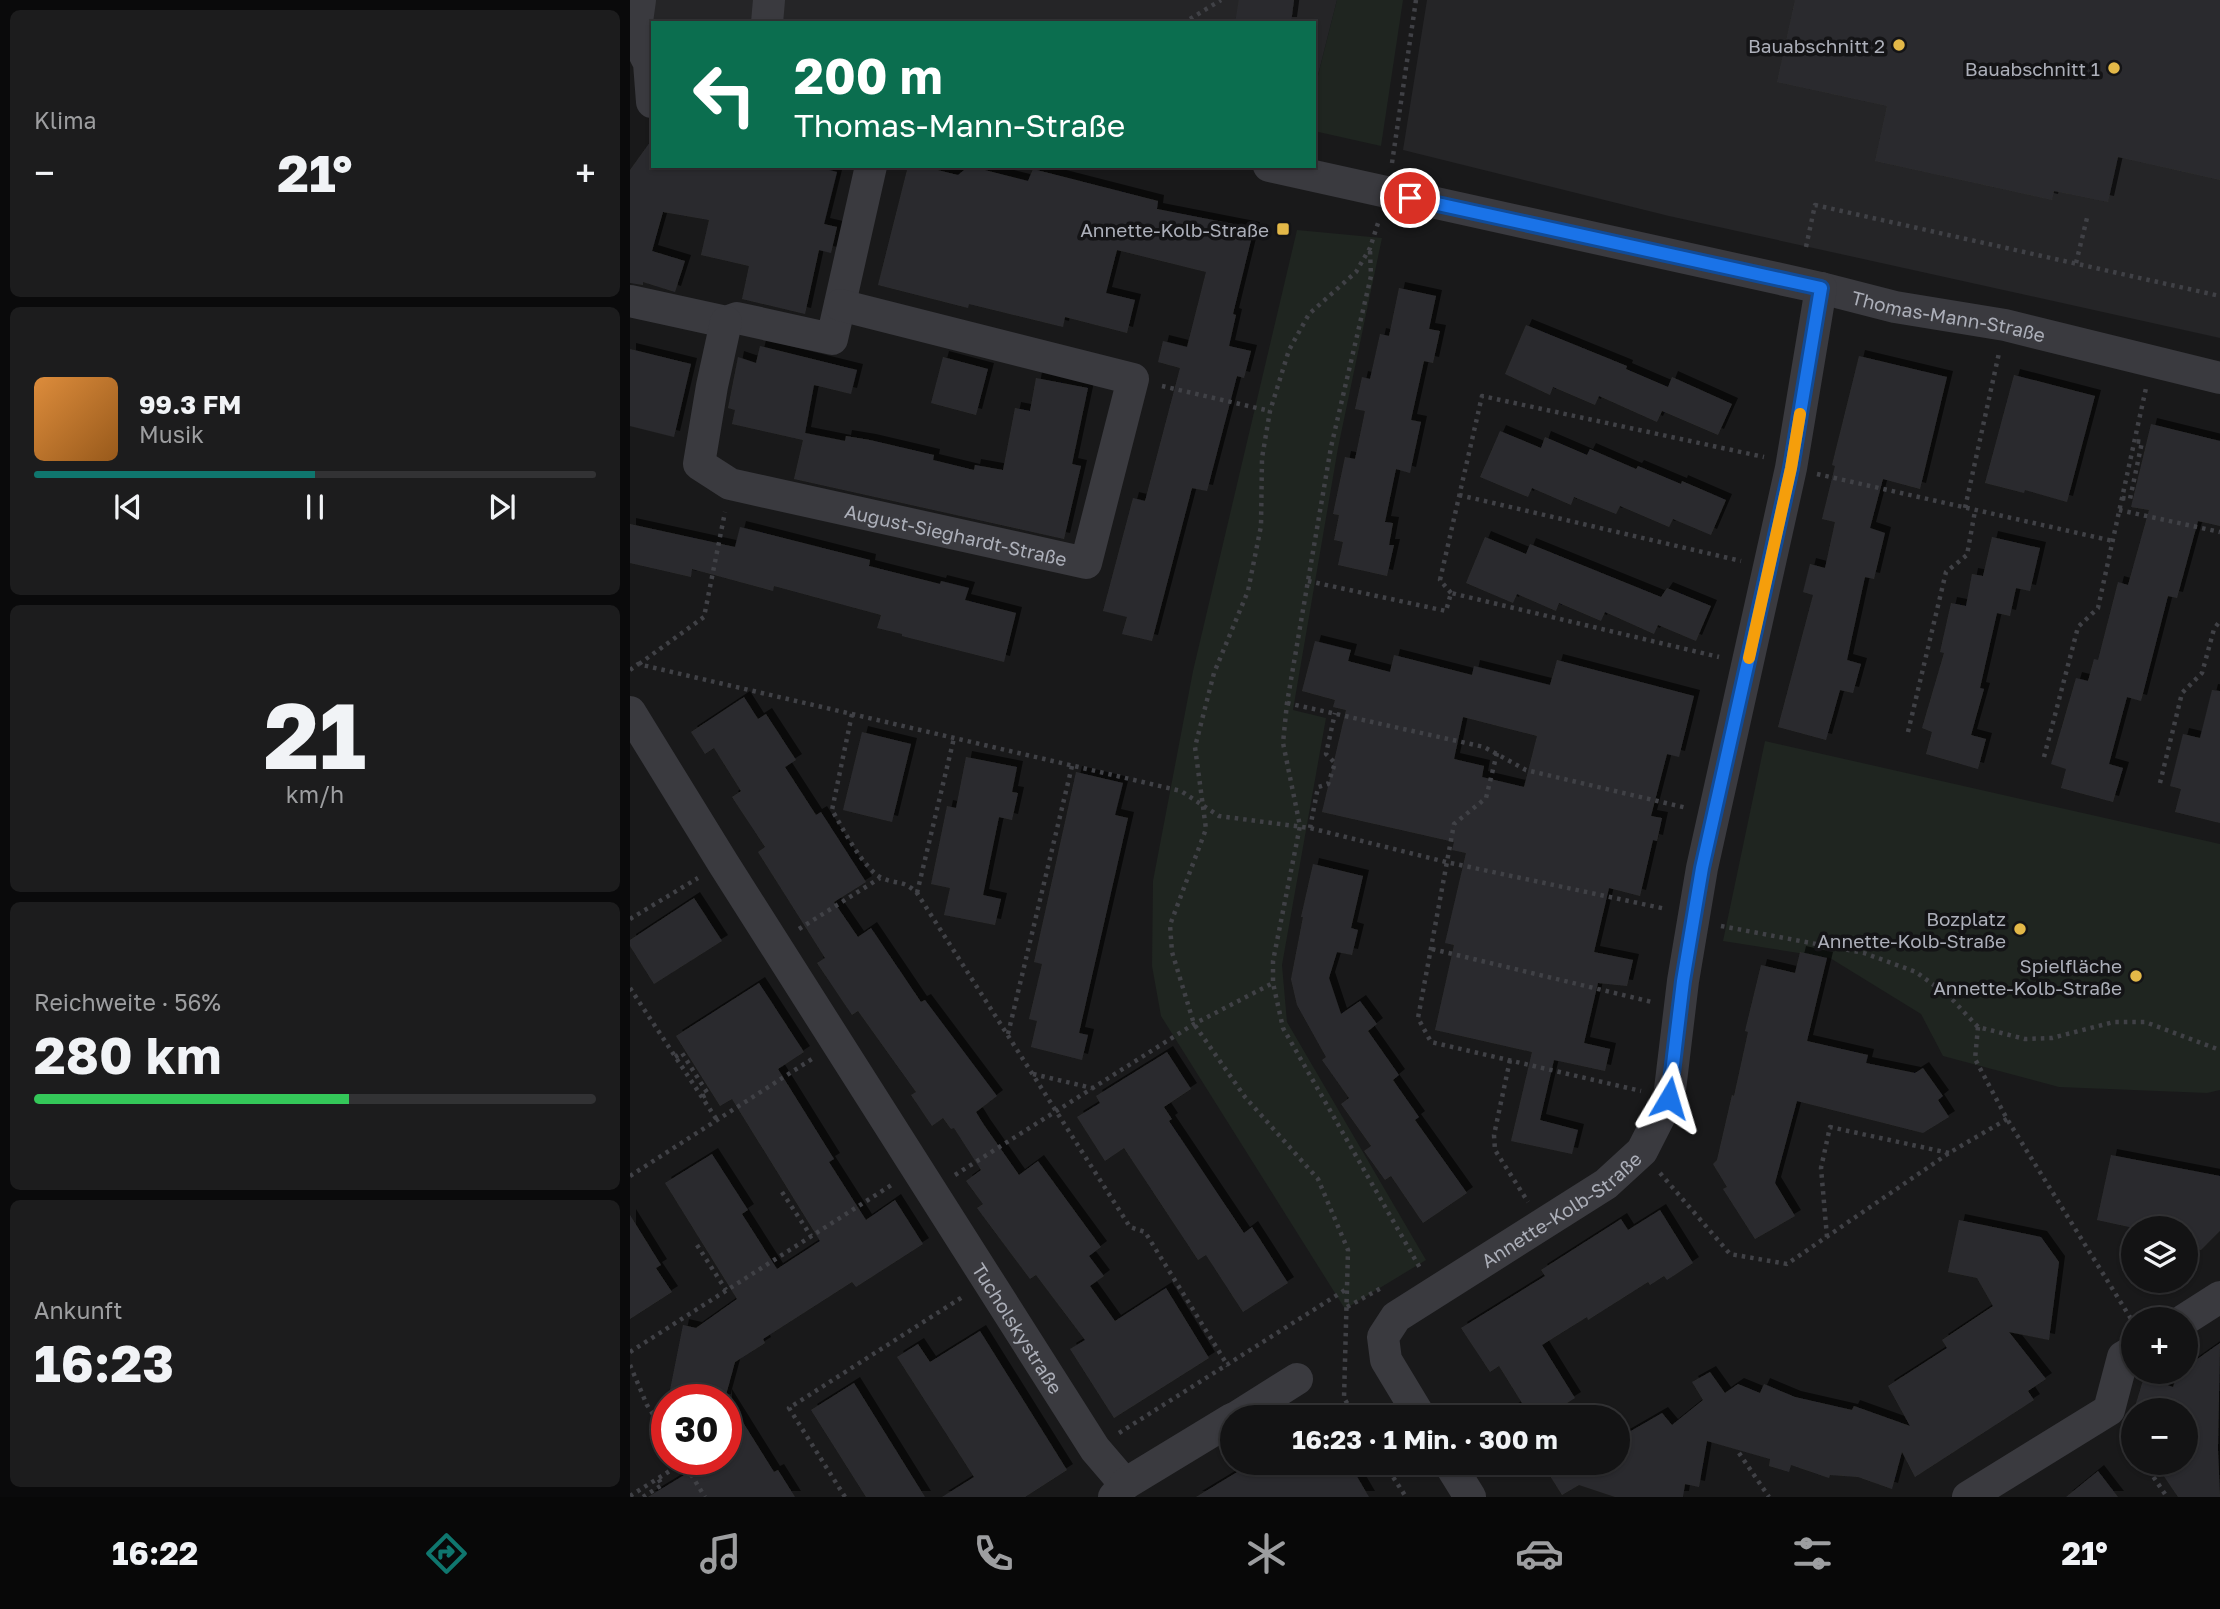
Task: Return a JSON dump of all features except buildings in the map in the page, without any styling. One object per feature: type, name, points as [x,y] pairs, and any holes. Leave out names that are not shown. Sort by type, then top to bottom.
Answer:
[{"type":"street","points":[[640,0],[635,36],[649,63],[645,102]]},
{"type":"street","points":[[767,21],[769,0]]},
{"type":"street","points":[[630,300],[726,322],[737,318],[832,339],[871,168]]},
{"type":"street","name":"Thomas-Mann-Straße","points":[[1278,168],[1821,288],[1895,307],[2005,325],[2220,378]]},
{"type":"street","name":"Annette-Kolb-Straße","points":[[1413,1405],[1386,1360],[1383,1337],[1396,1317],[1606,1184],[1642,1151],[1669,1098],[1694,915],[1792,466],[1821,288]]},
{"type":"street","points":[[840,305],[1133,379]]},
{"type":"street","name":"August-Sieghardt-Straße","points":[[726,322],[699,464],[730,484],[1086,563],[1133,379]]},
{"type":"street","name":"Tucholskystraße","points":[[630,712],[1120,1490],[1220,1426]]},
{"type":"street","points":[[2198,1311],[2220,1297]]},
{"type":"street","points":[[1968,1497],[2109,1410],[2121,1365]]},
{"type":"street","name":"Tucholskystraße","points":[[1254,1405],[1297,1379]]},
{"type":"street","points":[[1456,1475],[1470,1497]]},
{"type":"path","points":[[1190,19],[1221,0]]},
{"type":"path","points":[[1387,192],[1416,0]]},
{"type":"path","points":[[1806,247],[1815,205],[2220,296]]},
{"type":"path","points":[[2076,263],[2087,218]]},
{"type":"path","points":[[1348,1405],[1344,1398],[1348,1250],[1318,1180],[1245,1097],[1194,1024],[1172,952],[1170,925],[1206,829],[1195,747],[1214,673],[1248,591],[1261,526],[1262,458],[1270,411],[1289,350],[1309,314],[1356,272],[1370,248],[1371,276],[1331,447],[1287,702],[1283,743],[1300,826],[1273,961],[1273,983],[1283,1028],[1420,1268]]},
{"type":"path","points":[[1965,509],[2005,325]]},
{"type":"path","points":[[2044,757],[2078,627],[2098,608],[2152,360]]},
{"type":"path","points":[[1133,379],[1270,411]]},
{"type":"path","points":[[1747,664],[1451,593],[1440,580],[1482,396],[2113,541]]},
{"type":"path","points":[[2122,498],[2130,499],[2143,442],[2134,441]]},
{"type":"path","points":[[630,670],[704,617],[730,484]]},
{"type":"path","points":[[1459,495],[1769,568]]},
{"type":"path","points":[[2119,510],[2220,532]]},
{"type":"path","points":[[1908,732],[1945,572],[1967,555],[1975,511]]},
{"type":"path","points":[[1308,582],[1446,611],[1451,593]]},
{"type":"path","points":[[2160,783],[2182,693],[2202,673],[2214,629],[2220,621]]},
{"type":"path","points":[[638,664],[1181,791],[1219,816],[1310,828],[1446,862],[1694,915],[1725,927],[1864,953],[1916,972],[1949,996],[1978,1027],[2025,1039],[2052,1038],[2114,1022],[2145,1022],[2220,1050]]},
{"type":"path","points":[[1287,702],[1484,747],[1526,770],[1714,814]]},
{"type":"path","points":[[1310,828],[1318,787],[1328,784],[1335,764],[1326,754],[1335,713]]},
{"type":"path","points":[[852,714],[832,810],[862,858],[880,878],[908,884],[917,893],[1130,1227],[1145,1232],[1228,1366]]},
{"type":"path","points":[[917,893],[954,738]]},
{"type":"path","points":[[1497,754],[1486,798],[1454,824],[1418,1018],[1431,1042],[1669,1098]]},
{"type":"path","points":[[1008,1035],[1072,765]]},
{"type":"path","points":[[630,919],[723,863]]},
{"type":"path","points":[[775,945],[880,878]]},
{"type":"path","points":[[1432,949],[1680,1009]]},
{"type":"path","points":[[630,1352],[811,1236],[1056,1111],[1194,1024],[1273,983]]},
{"type":"path","points":[[630,988],[633,998],[717,1120]]},
{"type":"path","points":[[1978,1027],[1975,1059],[2007,1119],[2123,1307]]},
{"type":"path","points":[[630,1176],[837,1043]]},
{"type":"path","points":[[1510,1060],[1494,1135],[1495,1150],[1542,1223]]},
{"type":"path","points":[[1032,1074],[1093,1088]]},
{"type":"path","points":[[1642,1151],[1730,1254],[1787,1264],[1950,1153],[2007,1119]]},
{"type":"path","points":[[1827,1237],[1821,1168],[1830,1127],[1950,1153]]},
{"type":"path","points":[[782,1192],[811,1236]]},
{"type":"path","points":[[696,1245],[726,1290]]},
{"type":"path","points":[[845,1497],[789,1408],[988,1280]]},
{"type":"path","points":[[1095,1448],[1346,1289]]},
{"type":"path","points":[[630,1365],[651,1411]]},
{"type":"path","points":[[1739,1453],[1769,1497]]},
{"type":"path","points":[[630,1496],[662,1475]]},
{"type":"path","points":[[692,1475],[705,1497]]},
{"type":"path","points":[[1392,1475],[1406,1497]]},
{"type":"path","points":[[2152,1475],[2167,1497]]},
{"type":"path","points":[[643,1497],[662,1485],[658,1478]]},
{"type":"shaded area","points":[[630,0],[1337,0],[1316,83],[1316,21],[651,21],[651,57]]},
{"type":"shaded area","points":[[1337,0],[1403,0],[1381,146],[1316,131],[1316,83]]},
{"type":"shaded area","points":[[1427,0],[2220,0],[2220,338],[1669,216],[1403,150]]},
{"type":"shaded area","points":[[1297,230],[1382,238],[1338,448],[1293,710],[1326,718],[1282,965],[1287,1022],[1426,1260],[1345,1309],[1161,1016],[1152,966],[1153,881],[1193,671]]},
{"type":"shaded area","points":[[1765,741],[2220,844],[2220,1090],[2207,1093],[2059,1087],[1943,1056],[1921,1014],[1830,958],[1723,941]]},
{"type":"slow traffic","points":[[1749,658],[1791,468],[1800,414]]},
{"type":"place","name":"Bauabschnitt 2","points":[[1899,45]]},
{"type":"place","name":"Bauabschnitt 1","points":[[2114,68]]},
{"type":"place","name":"Annette-Kolb-Straße","points":[[1283,229]]},
{"type":"place","name":"Bozplatz Annette-Kolb-Straße","points":[[2020,929]]},
{"type":"place","name":"Spielfläche Annette-Kolb-Straße","points":[[2136,976]]},
{"type":"route","points":[[1410,198],[1821,288],[1791,468],[1702,868],[1683,981],[1669,1098]]}]
